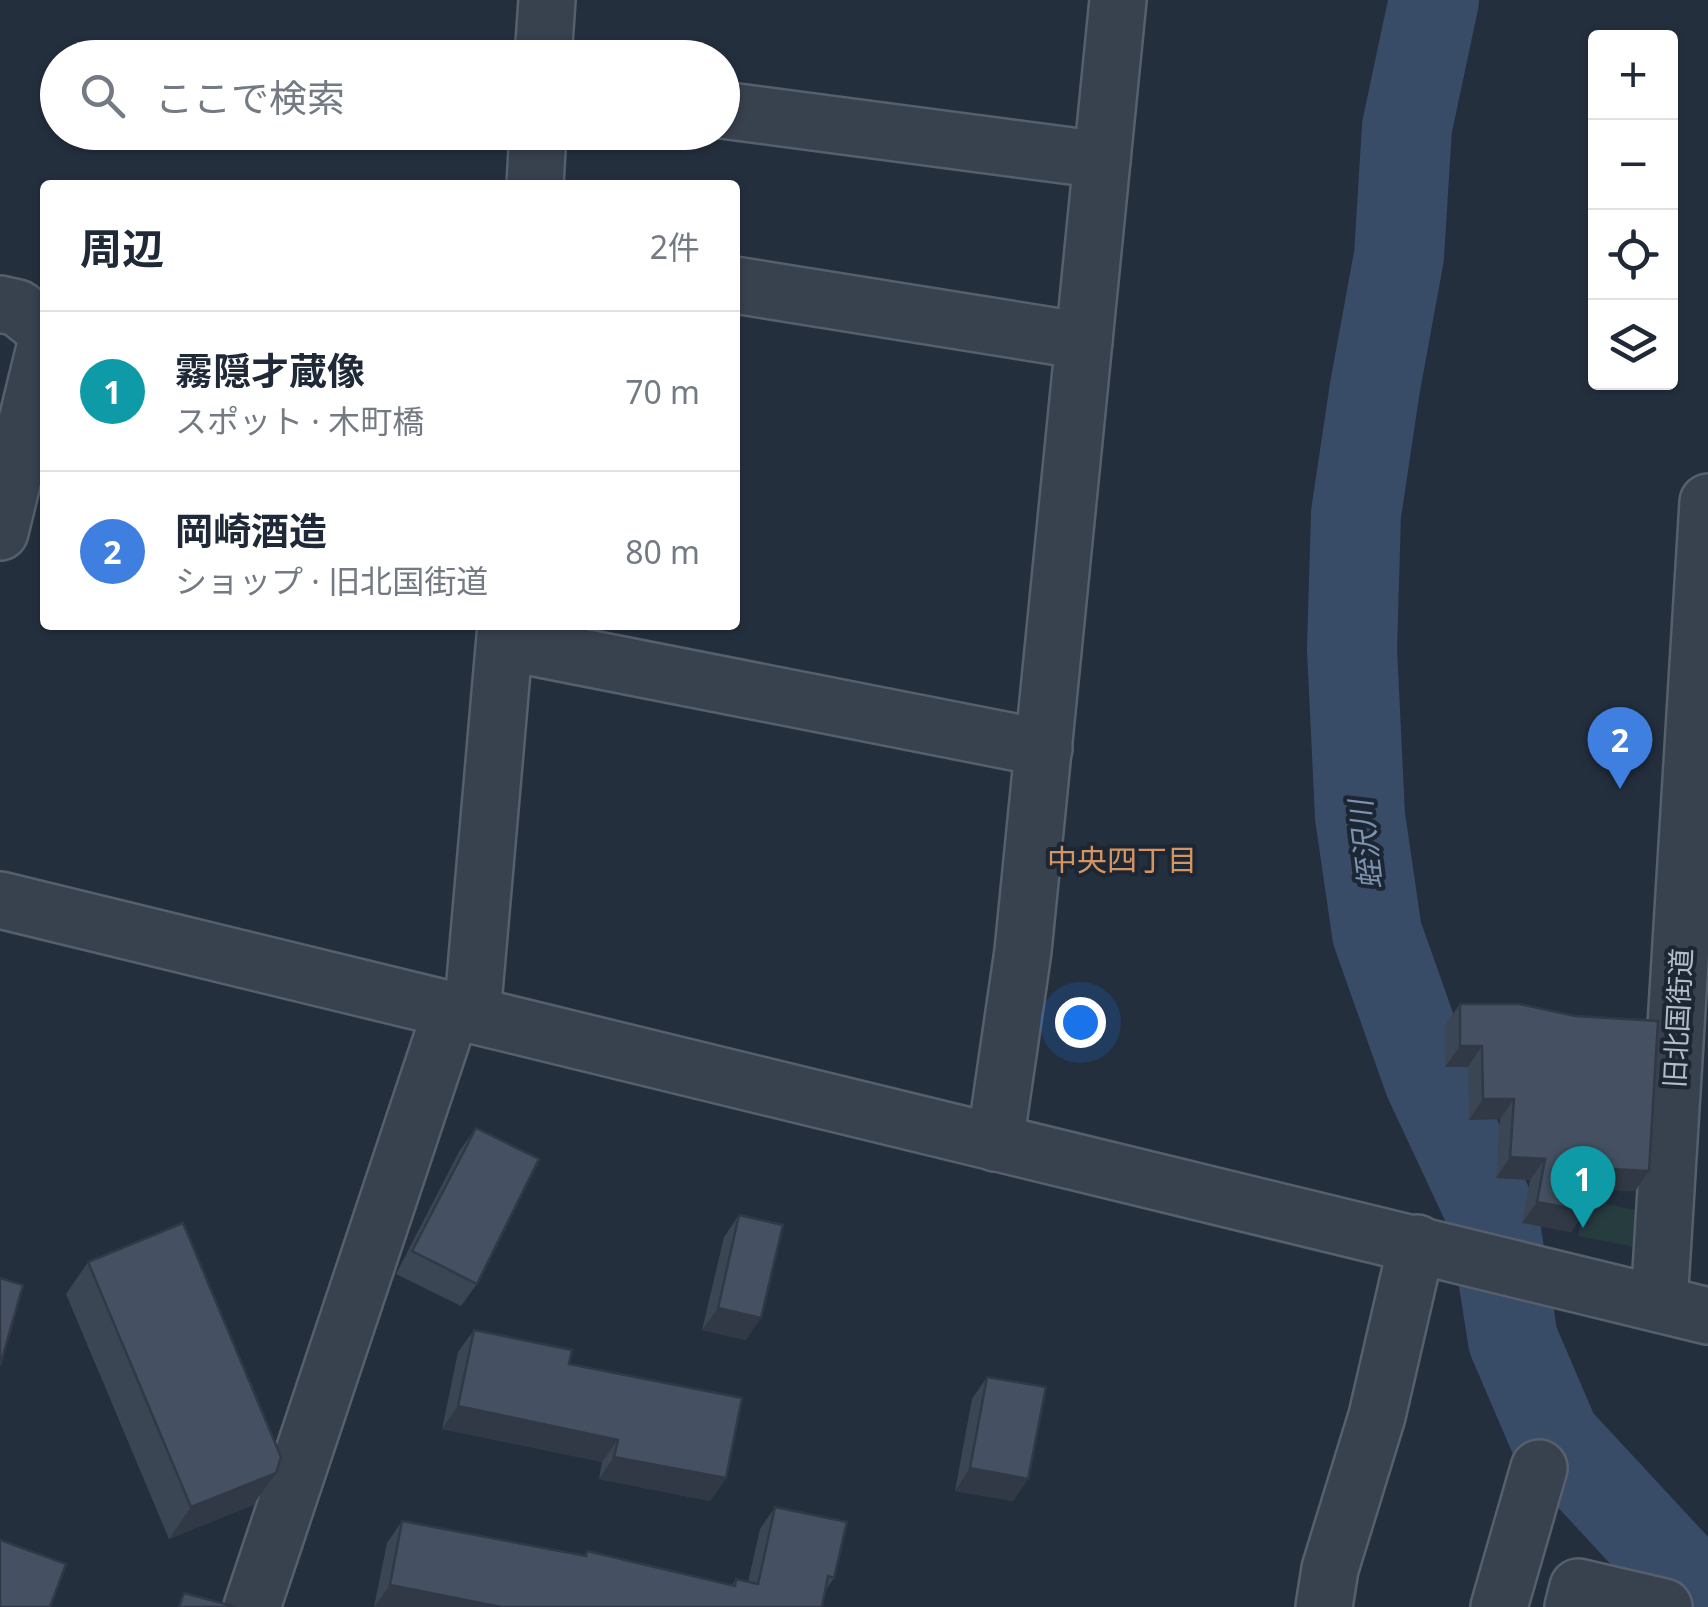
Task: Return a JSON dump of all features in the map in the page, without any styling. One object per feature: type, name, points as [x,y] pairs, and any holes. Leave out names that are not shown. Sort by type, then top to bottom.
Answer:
[{"type":"street","points":[[544,40],[547,0]]},
{"type":"street","points":[[995,1143],[1024,951],[1118,0]]},
{"type":"street","points":[[740,112],[1102,160]]},
{"type":"street","points":[[535,180],[537,150]]},
{"type":"street","points":[[740,286],[1084,341]]},
{"type":"street","points":[[0,304],[18,308],[40,326]]},
{"type":"street","points":[[0,532],[40,368]]},
{"type":"street","name":"旧北国街道","points":[[1684,1310],[1708,502]]},
{"type":"street","points":[[252,1607],[462,1012],[506,633],[1044,748]]},
{"type":"street","points":[[0,900],[1684,1310]]},
{"type":"street","points":[[1324,1607],[1330,1569],[1377,1416],[1468,1256]]},
{"type":"street","points":[[1498,1607],[1539,1468]]},
{"type":"street","points":[[1572,1607],[1578,1586],[1664,1607]]},
{"type":"green space","points":[[1585,1200],[1641,1211],[1635,1247],[1578,1236]]},
{"type":"building","points":[[1460,1004],[1519,1004],[1575,1016],[1658,1021],[1649,1171],[1594,1168],[1585,1211],[1537,1202],[1545,1159],[1510,1157],[1514,1099],[1483,1099],[1482,1046],[1460,1046]]},
{"type":"building","points":[[476,1128],[539,1159],[477,1284],[412,1251]]},
{"type":"building","points":[[739,1215],[783,1225],[761,1318],[718,1308]]},
{"type":"building","points":[[183,1223],[281,1457],[276,1473],[191,1507],[88,1262]]},
{"type":"building","points":[[0,1278],[23,1285],[0,1366]]},
{"type":"building","points":[[474,1330],[572,1350],[569,1364],[742,1398],[726,1478],[614,1457],[618,1440],[458,1406]]},
{"type":"building","points":[[987,1377],[1046,1387],[1028,1479],[970,1468]]},
{"type":"building","points":[[775,1507],[847,1522],[834,1578],[828,1576],[822,1607],[501,1607],[390,1585],[402,1521],[586,1556],[587,1551],[735,1586],[736,1579],[758,1584]]},
{"type":"building","points":[[0,1540],[66,1564],[50,1607],[0,1607]]},
{"type":"building","points":[[184,1593],[236,1607],[179,1607]]},
{"type":"waterway","name":"蛭沢川","points":[[1434,0],[1407,127],[1399,256],[1356,514],[1352,649],[1360,816],[1377,933],[1429,1080],[1494,1219],[1513,1340],[1555,1438],[1708,1603]]},
{"type":"place","name":"岡崎酒造","points":[[1620,789]]},
{"type":"place","name":"霧隠才蔵像","points":[[1583,1228]]},
{"type":"district","name":"中央四丁目","points":[[1122,859]]}]
